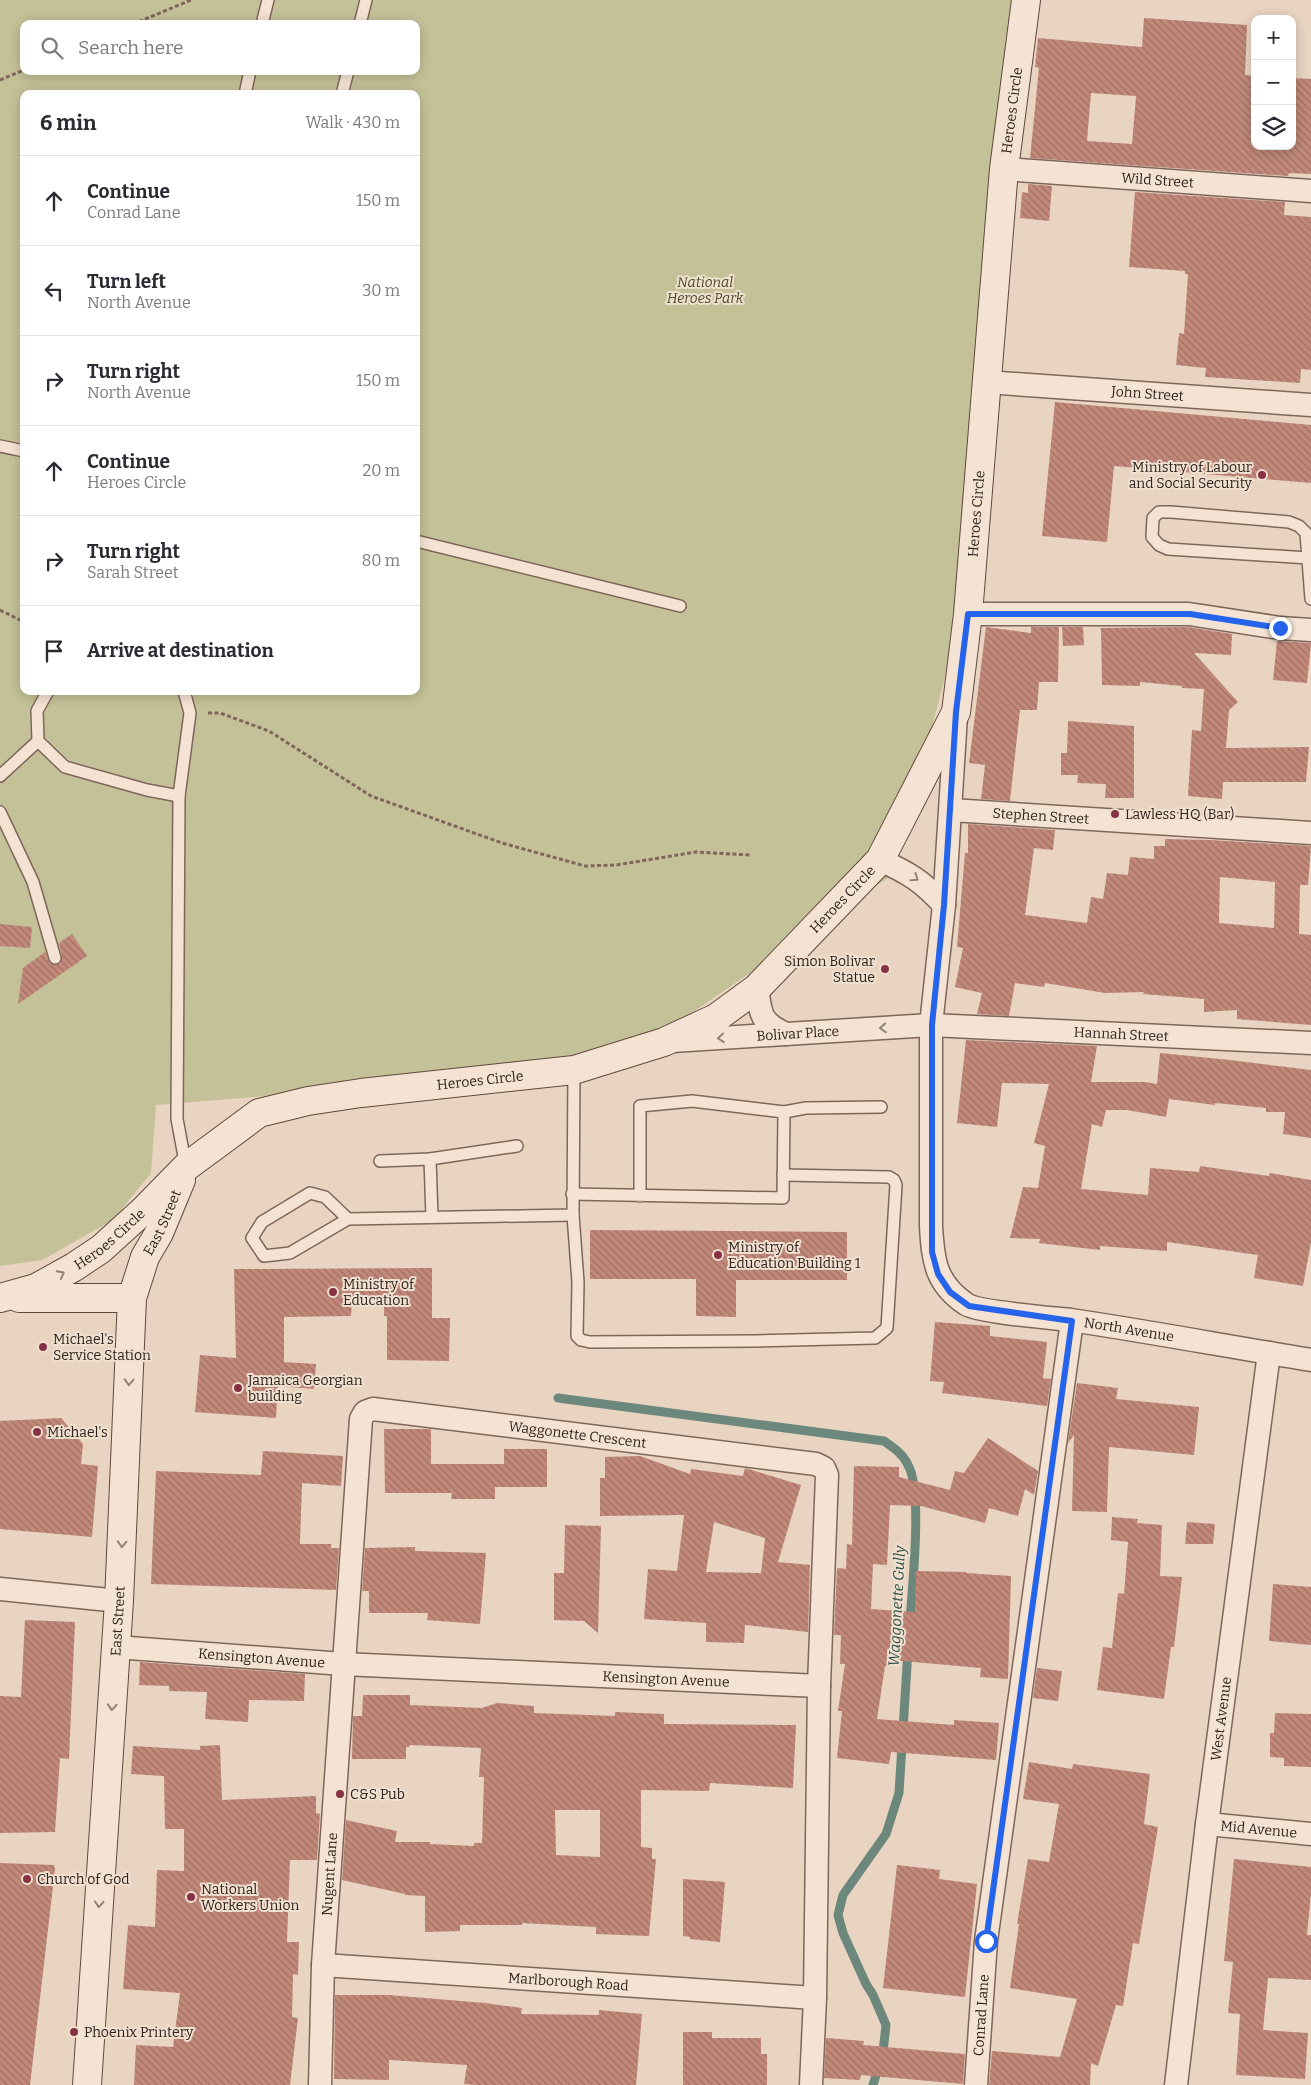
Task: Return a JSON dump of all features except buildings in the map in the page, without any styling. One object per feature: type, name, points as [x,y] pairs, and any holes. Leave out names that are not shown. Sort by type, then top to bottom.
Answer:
[{"type":"main road","name":"Heroes Circle","points":[[0,1298],[36,1288],[101,1249],[145,1209],[181,1172],[259,1113],[292,1105],[361,1093],[574,1070],[664,1042],[716,1018],[758,988],[880,860],[956,712],[968,614],[1004,169],[1026,0]]},
{"type":"main road","name":"East Street","points":[[87,2085],[120,1601],[132,1298],[146,1257],[159,1233],[181,1172]]},
{"type":"main road","name":"Heroes Circle","points":[[0,1298],[132,1298]]},
{"type":"street","name":"Wild Street","points":[[1004,169],[1311,191]]},
{"type":"street","name":"John Street","points":[[986,382],[1311,405]]},
{"type":"street","points":[[968,614],[1190,614],[1280,628],[1311,630]]},
{"type":"street","name":"North Avenue","points":[[956,712],[944,905],[932,1025],[932,1252],[938,1274],[950,1292],[969,1306],[1311,1360]]},
{"type":"street","name":"Stephen Street","points":[[950,810],[1311,833]]},
{"type":"street","points":[[880,860],[912,875],[944,905]]},
{"type":"street","points":[[758,988],[760,1013],[770,1027],[786,1034]]},
{"type":"street","name":"Bolivar Place","points":[[664,1042],[932,1025]]},
{"type":"street","name":"Hannah Street","points":[[932,1025],[1311,1043]]},
{"type":"street","name":"Conrad Lane","points":[[976,2085],[986,1941],[1072,1321]]},
{"type":"street","name":"West Avenue","points":[[1176,2085],[1207,1824],[1269,1353]]},
{"type":"street","name":"Waggonette Crescent","points":[[343,1664],[361,1419],[365,1412],[373,1409],[816,1464],[824,1468],[827,1475],[818,1686]]},
{"type":"street","points":[[0,1588],[120,1601]]},
{"type":"street","name":"Kensington Avenue","points":[[116,1647],[343,1664],[818,1686]]},
{"type":"street","name":"Nugent Lane","points":[[320,2085],[323,1965],[343,1664]]},
{"type":"street","points":[[811,2085],[815,1998],[818,1686]]},
{"type":"street","name":"Mid Avenue","points":[[1207,1824],[1311,1834]]},
{"type":"street","name":"Marlborough Road","points":[[323,1965],[815,1998]]},
{"type":"lane","points":[[263,20],[268,0]]},
{"type":"lane","points":[[361,20],[366,0]]},
{"type":"lane","points":[[246,90],[249,75]]},
{"type":"lane","points":[[343,90],[347,75]]},
{"type":"lane","points":[[0,446],[20,450]]},
{"type":"lane","points":[[1308,558],[1168,549],[1159,545],[1152,537],[1153,518],[1159,512],[1171,512],[1289,522],[1299,526],[1306,533],[1308,558],[1311,599]]},
{"type":"lane","points":[[420,542],[680,606]]},
{"type":"lane","points":[[46,695],[37,711],[38,741],[65,767],[147,790],[179,796]]},
{"type":"lane","points":[[181,1172],[178,1119],[179,796],[190,713],[185,695]]},
{"type":"lane","points":[[0,776],[38,741]]},
{"type":"lane","points":[[0,812],[33,882],[55,958]]},
{"type":"lane","points":[[574,1070],[572,1194],[578,1282],[576,1328],[577,1336],[581,1340],[590,1342],[756,1341],[875,1338],[887,1328],[896,1185],[894,1180],[889,1177],[784,1175]]},
{"type":"lane","points":[[640,1196],[640,1106],[692,1101],[784,1112],[806,1108],[881,1107]]},
{"type":"lane","points":[[572,1194],[784,1198],[784,1112]]},
{"type":"lane","points":[[380,1161],[430,1159],[517,1146]]},
{"type":"lane","points":[[430,1159],[432,1216]]},
{"type":"lane","points":[[348,1219],[325,1197],[310,1194],[262,1222],[252,1238],[264,1256],[290,1253],[348,1219],[432,1216],[573,1215]]},
{"type":"path","points":[[143,20],[191,0]]},
{"type":"path","points":[[0,80],[20,72]]},
{"type":"path","points":[[0,610],[20,620]]},
{"type":"path","points":[[190,713],[220,713],[269,731],[371,796],[502,842],[585,866],[616,865],[696,852],[750,855]]},
{"type":"green space","name":"National Heroes Park","points":[[0,0],[1024,0],[962,609],[895,873],[667,1030],[521,1075],[156,1105],[151,1173],[113,1220],[42,1260],[0,1266]]},
{"type":"waterway","name":"Waggonette Gully","points":[[558,1398],[884,1441],[895,1449],[908,1465],[915,1496],[916,1517],[910,1622]]},
{"type":"waterway","name":"Waggonette Gully","points":[[873,2085],[883,2052],[886,2025],[843,1933],[838,1915],[843,1895],[886,1834],[899,1793],[908,1650]]},
{"type":"place","name":"Ministry of Labour and Social Security","points":[[1262,475]]},
{"type":"place","name":"Lawless HQ (Bar)","points":[[1115,814]]},
{"type":"place","name":"Simon Bolivar Statue","points":[[885,969]]},
{"type":"place","name":"Ministry of Education Building 1","points":[[718,1255]]},
{"type":"place","name":"Ministry of Education","points":[[333,1292]]},
{"type":"place","name":"Michael's Service Station","points":[[43,1347]]},
{"type":"place","name":"Jamaica Georgian building","points":[[238,1388]]},
{"type":"place","name":"Michael's","points":[[37,1432]]},
{"type":"place","name":"C&S Pub","points":[[340,1794]]},
{"type":"place","name":"Church of God","points":[[27,1879]]},
{"type":"place","name":"National Workers Union","points":[[191,1897]]},
{"type":"place","name":"Phoenix Printery","points":[[74,2032]]},
{"type":"route","points":[[986,1941],[1072,1321],[969,1306],[950,1292],[938,1274],[932,1252],[932,1025],[944,905],[956,712],[968,614],[991,616],[1190,614],[1280,628]]}]
